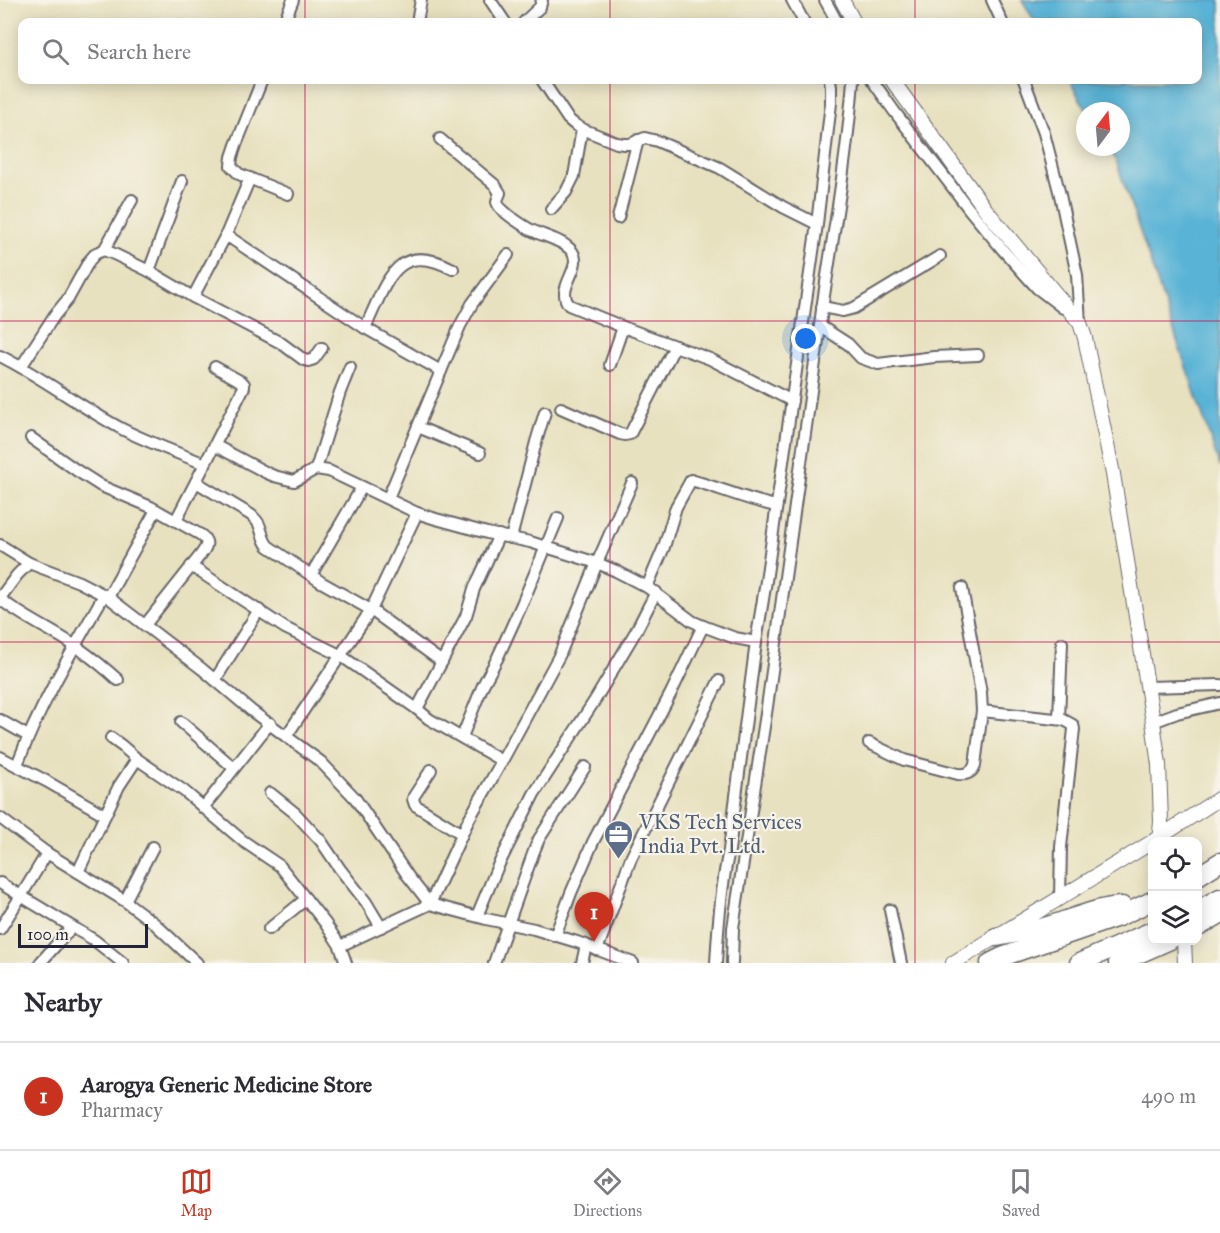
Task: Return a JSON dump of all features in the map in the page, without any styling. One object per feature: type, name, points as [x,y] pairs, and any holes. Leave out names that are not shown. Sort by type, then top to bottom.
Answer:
[{"type":"highway","points":[[1202,873],[1220,862]]},
{"type":"highway","points":[[1202,907],[1220,898]]},
{"type":"highway","points":[[996,937],[1047,926],[1116,906],[1148,903]]},
{"type":"highway","points":[[990,963],[1118,917],[1148,903]]},
{"type":"highway","points":[[1202,924],[1220,914]]},
{"type":"highway","points":[[1079,963],[1148,933]]},
{"type":"highway","points":[[1118,963],[1159,945]]},
{"type":"street","points":[[286,18],[293,0]]},
{"type":"street","points":[[418,18],[421,0]]},
{"type":"street","points":[[490,0],[502,18]]},
{"type":"street","points":[[528,18],[540,7],[542,0]]},
{"type":"street","points":[[792,0],[802,18]]},
{"type":"street","points":[[825,0],[835,18]]},
{"type":"street","points":[[842,0],[852,18]]},
{"type":"street","points":[[993,0],[1000,18]]},
{"type":"street","points":[[259,84],[236,146],[231,166],[250,178],[288,194]]},
{"type":"street","points":[[545,84],[568,118],[582,129],[617,143],[630,144],[645,138],[657,141],[708,162],[783,207],[817,224]]},
{"type":"street","points":[[716,963],[718,921],[756,642],[817,224],[831,103],[831,84]]},
{"type":"street","points":[[732,963],[733,928],[767,707],[848,135],[853,84]]},
{"type":"street","points":[[875,84],[962,200],[1003,250],[1037,288],[1077,319]]},
{"type":"street","points":[[895,84],[986,210],[1077,319],[1085,338],[1109,453],[1148,687],[1159,765],[1161,822],[1157,837]]},
{"type":"street","points":[[1026,84],[1044,133],[1060,195],[1077,275],[1077,319]]},
{"type":"street","points":[[552,209],[566,192],[574,176],[582,129]]},
{"type":"street","points":[[440,139],[495,184],[499,191],[498,205],[502,210],[528,229],[572,251],[576,258],[575,264],[564,294],[565,301],[573,308],[710,359],[792,401]]},
{"type":"street","points":[[618,218],[639,140]]},
{"type":"street","points":[[193,297],[226,235],[250,178]]},
{"type":"street","points":[[149,271],[182,181]]},
{"type":"street","points":[[21,367],[54,316],[68,299],[93,256],[104,250],[132,200]]},
{"type":"street","points":[[226,235],[365,328],[441,371]]},
{"type":"street","points":[[104,250],[149,271],[281,343],[304,360],[314,359],[322,348]]},
{"type":"street","points":[[387,498],[460,326],[472,304],[508,255]]},
{"type":"street","points":[[822,307],[843,311],[854,308],[940,256]]},
{"type":"street","points":[[365,328],[398,266],[416,259],[437,261],[453,269]]},
{"type":"street","points":[[820,326],[848,344],[861,358],[878,364],[934,357],[978,355]]},
{"type":"street","points":[[610,365],[624,327]]},
{"type":"street","points":[[561,408],[620,434],[630,434],[675,346]]},
{"type":"street","points":[[799,351],[816,354]]},
{"type":"street","points":[[0,356],[124,430],[205,464]]},
{"type":"street","points":[[176,520],[216,446],[244,386],[242,382],[215,367]]},
{"type":"street","points":[[316,470],[350,367]]},
{"type":"street","points":[[511,538],[545,412]]},
{"type":"street","points":[[418,427],[480,453]]},
{"type":"street","points":[[31,438],[101,486],[156,510],[206,538],[206,547],[202,553],[144,625]]},
{"type":"street","points":[[216,446],[267,473],[287,480],[294,481],[316,470],[329,471],[417,513],[597,563],[652,590],[692,621],[735,638],[756,642]]},
{"type":"street","points":[[477,916],[497,868],[534,794],[636,632],[652,590],[676,507],[691,480],[776,506]]},
{"type":"street","points":[[196,482],[243,508],[251,515],[261,528],[264,541],[268,546],[311,575],[371,610],[442,662]]},
{"type":"street","points":[[340,946],[430,903],[462,834],[560,654],[632,483]]},
{"type":"street","points":[[311,575],[362,487]]},
{"type":"street","points":[[17,765],[49,692],[156,510]]},
{"type":"street","points":[[286,735],[371,610],[417,513]]},
{"type":"street","points":[[462,737],[558,518]]},
{"type":"street","points":[[417,709],[466,616],[474,589],[499,536]]},
{"type":"street","points":[[0,545],[29,562],[79,582],[106,596],[321,762],[355,798],[408,876],[430,903],[555,936],[633,963]]},
{"type":"street","points":[[29,562],[2,594],[27,618],[75,646],[118,680]]},
{"type":"street","points":[[190,566],[285,628],[340,655],[429,718],[502,761]]},
{"type":"street","points":[[868,743],[904,760],[958,774],[967,774],[973,769],[982,711],[981,693],[962,588]]},
{"type":"street","points":[[215,680],[259,610]]},
{"type":"street","points":[[555,936],[593,842],[672,691],[703,626]]},
{"type":"street","points":[[1059,719],[1062,642]]},
{"type":"street","points":[[582,963],[592,947],[632,858],[719,681]]},
{"type":"street","points":[[1148,687],[1220,686]]},
{"type":"street","points":[[1153,722],[1220,702]]},
{"type":"street","points":[[982,711],[1059,719],[1072,725],[1075,734],[1061,848],[1060,897]]},
{"type":"street","points":[[0,720],[28,736]]},
{"type":"street","points":[[181,722],[234,768]]},
{"type":"street","points":[[203,808],[270,723]]},
{"type":"street","points":[[111,738],[184,791],[243,841],[280,866],[325,923],[340,946],[346,963]]},
{"type":"street","points":[[0,757],[105,815]]},
{"type":"street","points":[[78,872],[119,786],[137,759]]},
{"type":"street","points":[[494,963],[539,839],[585,767]]},
{"type":"street","points":[[431,770],[414,796],[415,805],[462,834]]},
{"type":"street","points":[[270,793],[295,813],[321,841],[340,870],[366,902],[381,927]]},
{"type":"street","points":[[1162,837],[1220,798]]},
{"type":"street","points":[[0,818],[47,854],[154,923],[197,963]]},
{"type":"street","points":[[953,963],[1148,846]]},
{"type":"street","points":[[124,902],[153,848]]},
{"type":"street","points":[[0,929],[47,854]]},
{"type":"street","points":[[0,883],[94,940],[123,963]]},
{"type":"street","points":[[269,929],[306,899]]},
{"type":"street","points":[[890,910],[901,963]]},
{"type":"street","points":[[40,963],[72,927]]},
{"type":"street","points":[[1184,945],[1185,963]]},
{"type":"water","points":[[1022,0],[1220,0],[1220,467],[1113,156],[1130,156],[1130,102],[1082,102],[1071,84],[1202,84],[1202,18],[1033,18]]},
{"type":"place","name":"VKS Tech Services India Pvt. Ltd.","points":[[618,860]]},
{"type":"place","name":"Aarogya Generic Medicine Store","points":[[594,942]]}]
